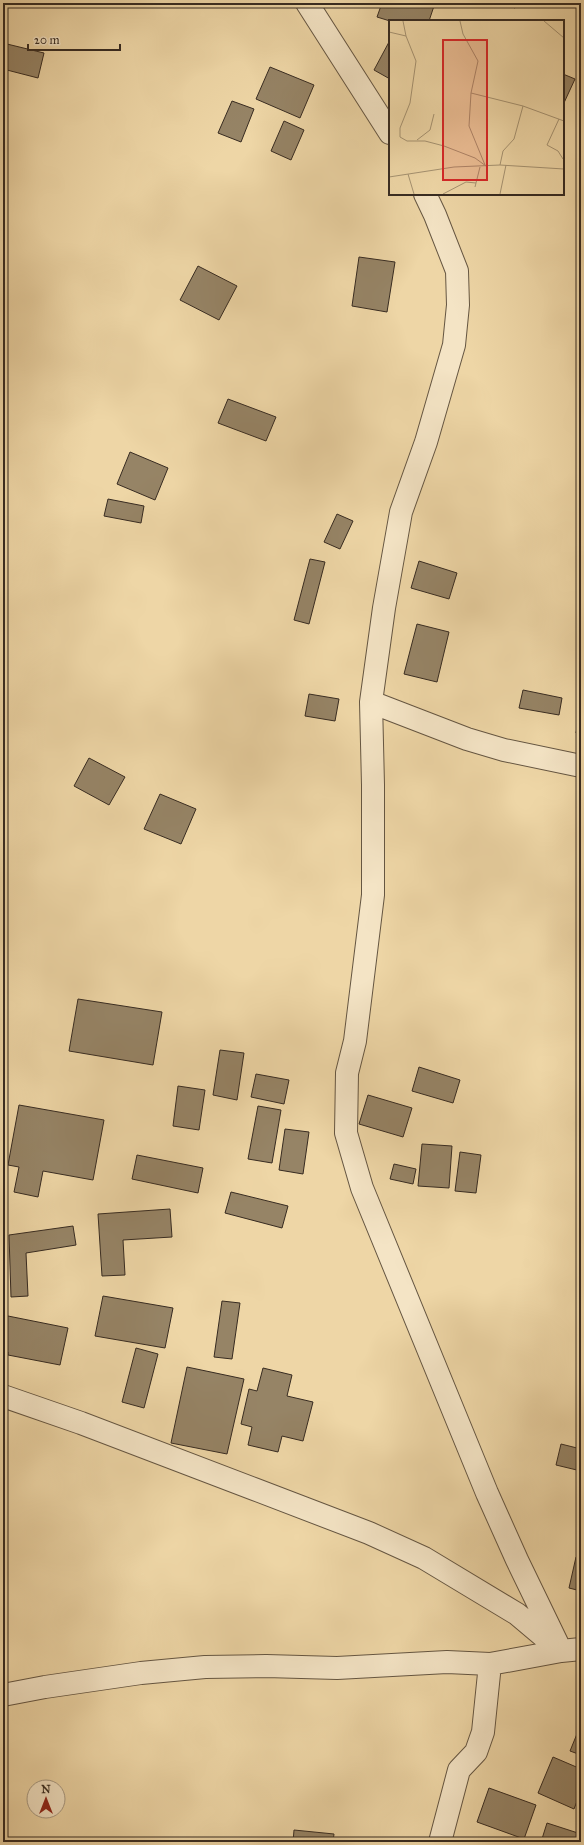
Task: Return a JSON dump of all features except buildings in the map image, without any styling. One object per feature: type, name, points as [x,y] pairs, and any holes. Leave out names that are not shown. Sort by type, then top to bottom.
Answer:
[{"type":"street","points":[[307,3],[389,131]]},
{"type":"street","points":[[425,195],[435,215],[457,271],[458,305],[454,345],[426,442],[401,512],[384,608],[371,702],[373,895],[354,1041],[348,1072],[346,1133],[362,1188],[516,1560],[571,1650]]},
{"type":"street","points":[[371,702],[467,739],[504,750],[581,766]]},
{"type":"street","points":[[3,1396],[81,1423],[369,1533],[424,1558],[516,1614],[571,1650]]},
{"type":"street","points":[[3,1695],[45,1687],[141,1673],[205,1667],[266,1666],[337,1668],[447,1662],[490,1664],[571,1650]]},
{"type":"street","points":[[440,1842],[459,1770],[476,1752],[483,1732],[490,1664]]}]
